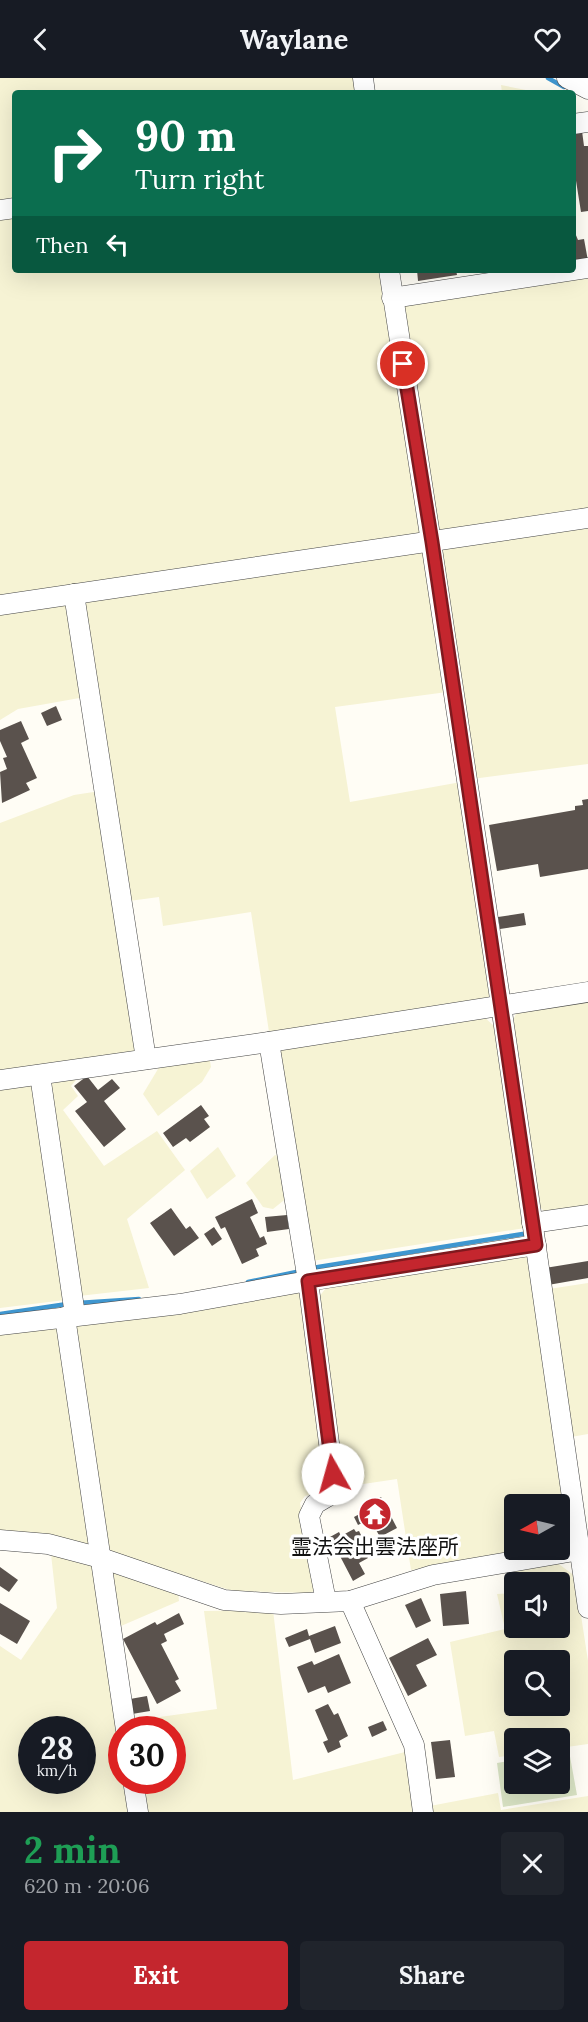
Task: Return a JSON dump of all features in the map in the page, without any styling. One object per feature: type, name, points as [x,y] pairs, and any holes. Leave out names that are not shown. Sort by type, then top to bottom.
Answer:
[{"type":"street","points":[[567,78],[588,89]]},
{"type":"street","points":[[389,273],[432,542],[532,1223],[584,1551],[588,1608]]},
{"type":"street","points":[[392,298],[555,273]]},
{"type":"street","points":[[0,605],[588,518]]},
{"type":"street","points":[[74,594],[146,1059]]},
{"type":"street","points":[[0,1080],[269,1042],[588,992]]},
{"type":"street","points":[[269,1042],[308,1281],[337,1491],[315,1504],[309,1516],[326,1601]]},
{"type":"street","points":[[40,1074],[101,1558],[124,1716]]},
{"type":"street","points":[[532,1223],[588,1215]]},
{"type":"street","points":[[0,1325],[180,1304],[536,1245]]},
{"type":"street","points":[[0,1540],[48,1544],[101,1558],[224,1600],[280,1604],[350,1601],[433,1575],[584,1551]]},
{"type":"street","points":[[350,1601],[414,1745],[423,1812]]},
{"type":"street","points":[[135,1794],[138,1812]]},
{"type":"shaded area","points":[[0,78],[355,78],[357,90],[12,90],[12,203],[0,205]]},
{"type":"shaded area","points":[[501,85],[526,90],[502,90]]},
{"type":"shaded area","points":[[12,214],[12,273],[382,273],[423,538],[0,598],[0,216]]},
{"type":"shaded area","points":[[588,275],[588,512],[437,536],[400,303]]},
{"type":"shaded area","points":[[588,524],[588,764],[472,779],[437,547]]},
{"type":"shaded area","points":[[426,550],[447,692],[335,707],[350,802],[461,782],[492,999],[269,1032],[251,912],[163,926],[159,897],[129,901],[82,599]]},
{"type":"shaded area","points":[[70,604],[85,697],[18,709],[0,720],[0,613]]},
{"type":"shaded area","points":[[100,791],[139,1052],[0,1071],[0,823],[74,795]]},
{"type":"shaded area","points":[[588,1001],[588,1208],[547,1213],[539,1207],[511,1024],[517,1012]]},
{"type":"shaded area","points":[[482,1015],[494,1026],[525,1228],[312,1261],[276,1048]]},
{"type":"shaded area","points":[[209,1055],[211,1067],[202,1082],[158,1116],[143,1094],[161,1064]]},
{"type":"shaded area","points":[[81,1074],[71,1086],[78,1096],[63,1110],[104,1166],[157,1131],[185,1170],[127,1219],[149,1288],[79,1296],[49,1087],[53,1079]]},
{"type":"shaded area","points":[[34,1081],[65,1300],[0,1308],[0,1087]]},
{"type":"shaded area","points":[[218,1147],[236,1176],[207,1199],[190,1171]]},
{"type":"shaded area","points":[[275,1155],[280,1157],[288,1197],[273,1209],[263,1207],[246,1183]]},
{"type":"shaded area","points":[[523,1254],[530,1259],[562,1494],[504,1494],[504,1554],[411,1570],[397,1479],[350,1486],[343,1481],[318,1298],[326,1288]]},
{"type":"shaded area","points":[[588,1283],[588,1434],[571,1437],[549,1289]]},
{"type":"shaded area","points":[[296,1288],[303,1295],[328,1487],[324,1491],[305,1496],[300,1503],[316,1590],[310,1593],[233,1591],[107,1551],[73,1327],[76,1321]]},
{"type":"shaded area","points":[[54,1323],[60,1328],[91,1541],[87,1545],[0,1533],[0,1331]]},
{"type":"shaded area","points":[[51,1554],[91,1561],[98,1574],[118,1716],[108,1716],[108,1794],[129,1794],[132,1812],[0,1812],[0,1646],[21,1660],[57,1608]]},
{"type":"shaded area","points":[[556,1562],[570,1572],[513,1572]]},
{"type":"shaded area","points":[[114,1571],[178,1592],[179,1601],[121,1626],[111,1575]]},
{"type":"shaded area","points":[[570,1572],[575,1576],[588,1661],[588,1744],[570,1747],[570,1728],[504,1728],[504,1756],[499,1757],[494,1731],[465,1736],[450,1642],[504,1629],[504,1638],[570,1638]]},
{"type":"shaded area","points":[[497,1594],[504,1594],[504,1625]]},
{"type":"shaded area","points":[[273,1610],[293,1780],[405,1752],[414,1812],[145,1812],[142,1794],[186,1794],[186,1716],[167,1716],[217,1709],[204,1611]]},
{"type":"shaded area","points":[[498,1793],[501,1810],[588,1796],[588,1812],[430,1812],[430,1806]]},
{"type":"green space","points":[[570,1756],[577,1795],[503,1807],[497,1763],[504,1762],[504,1794],[570,1794]]},
{"type":"building","points":[[582,131],[584,146],[588,146],[588,211],[581,212],[576,181],[576,132]]},
{"type":"building","points":[[576,235],[578,240],[584,239],[588,261],[576,263]]},
{"type":"building","points":[[417,273],[457,273],[457,275],[418,281]]},
{"type":"building","points":[[56,706],[62,720],[47,726],[41,713]]},
{"type":"building","points":[[21,721],[29,739],[21,743],[37,778],[26,783],[30,790],[2,803],[0,772],[7,769],[3,758],[7,757],[0,741],[0,730]]},
{"type":"building","points":[[588,799],[588,869],[540,877],[538,864],[497,871],[489,825],[575,810],[575,806],[583,805],[582,800]]},
{"type":"building","points":[[524,913],[526,925],[500,929],[498,917]]},
{"type":"building","points":[[87,1076],[98,1090],[112,1079],[120,1088],[104,1101],[126,1129],[104,1147],[75,1111],[87,1102],[74,1086]]},
{"type":"building","points":[[201,1105],[209,1116],[204,1119],[210,1127],[190,1142],[186,1138],[173,1147],[163,1133]]},
{"type":"building","points":[[252,1199],[258,1213],[250,1217],[260,1238],[264,1236],[267,1244],[256,1249],[259,1256],[242,1264],[225,1227],[221,1229],[215,1217]]},
{"type":"building","points":[[171,1208],[186,1229],[190,1226],[199,1238],[174,1256],[150,1223]]},
{"type":"building","points":[[287,1215],[289,1229],[267,1232],[265,1217]]},
{"type":"building","points":[[214,1227],[222,1239],[212,1246],[204,1234]]},
{"type":"building","points":[[588,1261],[588,1278],[548,1285],[545,1268]]},
{"type":"building","name":"霊法会出雲法座所","points":[[381,1497],[397,1528],[380,1537],[370,1519],[358,1525],[354,1517],[365,1511],[362,1507]]},
{"type":"building","points":[[354,1529],[356,1532],[359,1531],[364,1541],[360,1543],[368,1558],[359,1563],[365,1574],[353,1581],[330,1537],[339,1532],[341,1536]]},
{"type":"building","points":[[0,1567],[18,1580],[9,1592],[0,1586]]},
{"type":"building","points":[[466,1591],[469,1624],[443,1626],[440,1594]]},
{"type":"building","points":[[421,1598],[431,1621],[416,1628],[405,1605]]},
{"type":"building","points":[[0,1603],[30,1621],[17,1644],[0,1634]]},
{"type":"building","points":[[179,1613],[184,1624],[164,1634],[167,1641],[161,1644],[179,1679],[175,1681],[181,1691],[157,1704],[123,1639],[155,1622],[157,1625]]},
{"type":"building","points":[[335,1626],[341,1643],[315,1653],[310,1639],[289,1647],[285,1638],[307,1629],[309,1636]]},
{"type":"building","points":[[428,1638],[437,1655],[416,1665],[427,1686],[408,1696],[389,1658]]},
{"type":"building","points":[[339,1654],[351,1683],[328,1693],[325,1686],[308,1693],[297,1667],[312,1661],[314,1665]]},
{"type":"building","points":[[147,1696],[150,1711],[132,1714],[130,1699]]},
{"type":"building","points":[[328,1704],[334,1715],[338,1713],[348,1736],[339,1741],[341,1747],[328,1753],[323,1742],[328,1740],[315,1710]]},
{"type":"building","points":[[383,1721],[387,1730],[372,1737],[368,1727]]},
{"type":"building","points":[[450,1740],[455,1777],[436,1779],[431,1742]]},
{"type":"waterway","points":[[548,78],[564,87]]},
{"type":"waterway","points":[[312,1268],[529,1233]]},
{"type":"waterway","points":[[248,1282],[301,1271]]},
{"type":"waterway","points":[[78,1303],[139,1299]]},
{"type":"waterway","points":[[0,1314],[67,1304]]},
{"type":"place","name":"霊法会出雲法座所","points":[[375,1514]]},
{"type":"route","points":[[333,1474],[308,1281],[536,1245],[432,542],[403,364]]}]
